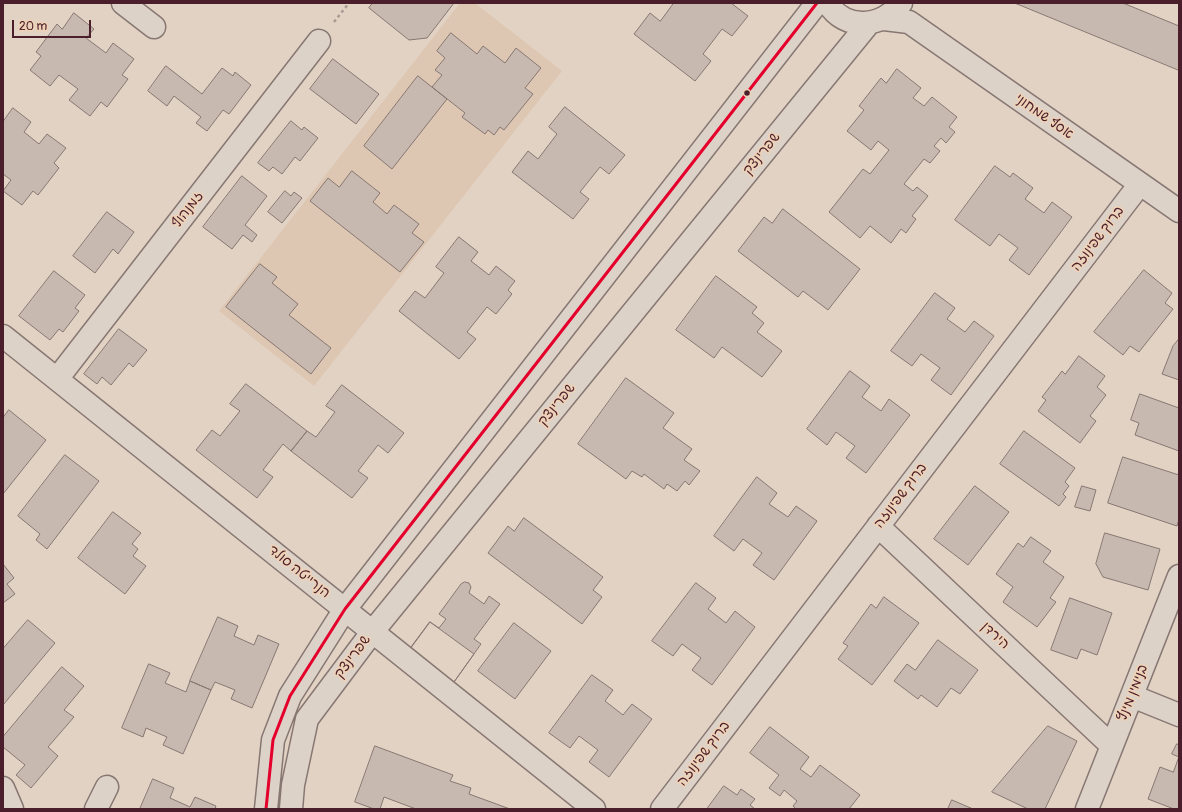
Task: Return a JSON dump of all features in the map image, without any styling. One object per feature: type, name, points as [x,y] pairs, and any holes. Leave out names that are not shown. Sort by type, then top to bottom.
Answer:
[{"type":"street","points":[[123,3],[154,27]]},
{"type":"street","points":[[266,809],[273,740],[290,696],[345,609],[817,3]]},
{"type":"street","name":"אסף שמחוני","points":[[828,3],[831,8],[841,17],[855,22],[877,21],[904,9],[1140,184],[1179,211]]},
{"type":"street","name":"שפרינצק","points":[[291,809],[293,786],[307,719],[373,631],[877,21]]},
{"type":"street","name":"זמנהוף","points":[[57,379],[319,41]]},
{"type":"street","name":"ברוך שפינוזה","points":[[662,809],[1140,184]]},
{"type":"street","name":"הנרייטה סולד","points":[[3,336],[594,809]]},
{"type":"street","name":"הירדן","points":[[878,526],[1112,746]]},
{"type":"street","name":"בנימין מינץ","points":[[1087,809],[1179,576]]},
{"type":"street","points":[[1132,696],[1179,715]]},
{"type":"street","points":[[96,809],[107,787]]},
{"type":"street","points":[[3,788],[12,809]]},
{"type":"shaded area","points":[[460,3],[475,3],[562,71],[314,386],[219,311]]},
{"type":"building","points":[[373,3],[454,3],[427,38],[409,40],[369,8]]},
{"type":"building","points":[[674,3],[731,3],[748,16],[732,36],[722,29],[703,54],[711,61],[695,81],[634,34],[650,13],[660,21]]},
{"type":"building","points":[[1015,3],[1123,3],[1179,26],[1179,70]]},
{"type":"building","points":[[74,13],[94,29],[86,38],[106,53],[113,43],[134,59],[122,75],[128,79],[107,107],[101,102],[90,116],[69,100],[78,89],[59,75],[50,86],[30,70],[41,56],[36,52],[57,24],[62,29]]},
{"type":"building","points":[[451,33],[477,54],[483,46],[505,63],[516,48],[541,68],[525,88],[533,94],[504,130],[500,127],[494,135],[488,130],[485,134],[462,117],[465,113],[432,87],[442,75],[435,70],[445,58],[437,51]]},
{"type":"building","points":[[333,59],[379,94],[356,124],[310,89]]},
{"type":"building","points":[[166,66],[202,94],[222,68],[233,76],[235,72],[251,85],[229,114],[223,110],[207,131],[196,123],[201,117],[174,96],[167,106],[148,91]]},
{"type":"building","points":[[897,69],[921,88],[913,98],[924,106],[932,97],[957,117],[949,127],[955,132],[946,143],[941,138],[934,146],[940,151],[930,163],[924,159],[904,184],[913,191],[917,187],[928,196],[912,216],[916,219],[906,233],[901,229],[891,243],[870,226],[860,238],[829,212],[863,169],[870,174],[889,150],[878,141],[871,150],[847,131],[864,110],[859,106],[881,78],[886,83]]},
{"type":"building","points":[[418,76],[447,99],[392,169],[364,146]]},
{"type":"building","points":[[565,107],[625,155],[609,174],[600,167],[580,192],[589,199],[573,219],[512,172],[528,151],[538,159],[557,134],[549,127]]},
{"type":"building","points":[[13,108],[31,122],[24,132],[39,144],[47,134],[66,148],[54,163],[59,168],[38,195],[33,191],[22,205],[3,191],[11,180],[3,174],[3,122]]},
{"type":"building","points":[[291,121],[302,130],[304,127],[318,138],[300,161],[295,157],[282,174],[273,167],[269,171],[258,163]]},
{"type":"building","points":[[995,166],[1010,177],[1013,173],[1033,188],[1025,199],[1044,213],[1052,202],[1072,217],[1029,275],[1009,260],[1018,248],[999,234],[990,246],[955,220]]},
{"type":"building","points":[[352,171],[380,193],[373,202],[387,214],[394,205],[419,224],[412,233],[424,242],[400,272],[310,201],[328,178],[339,187]]},
{"type":"building","points":[[242,176],[267,196],[245,225],[257,235],[252,242],[243,235],[232,249],[203,227]]},
{"type":"building","points":[[285,191],[291,196],[294,192],[302,198],[282,223],[268,212]]},
{"type":"building","points":[[783,209],[860,269],[828,310],[803,291],[798,297],[738,251],[764,217],[772,223]]},
{"type":"building","points":[[107,212],[134,232],[118,254],[113,249],[95,273],[73,256]]},
{"type":"building","points":[[459,237],[478,252],[471,261],[489,275],[496,266],[515,281],[508,290],[512,294],[496,314],[487,307],[467,332],[476,339],[459,359],[399,311],[415,291],[425,298],[444,273],[436,267]]},
{"type":"building","points":[[260,264],[277,277],[272,283],[298,304],[289,315],[331,348],[311,374],[226,307]]},
{"type":"building","points":[[1144,270],[1172,293],[1165,303],[1173,309],[1139,352],[1130,346],[1123,355],[1094,332]]},
{"type":"building","points":[[54,271],[85,295],[75,308],[79,311],[63,332],[59,329],[50,340],[19,316]]},
{"type":"building","points":[[716,276],[757,307],[752,313],[764,323],[757,332],[782,351],[762,377],[722,347],[714,358],[676,330]]},
{"type":"building","points":[[935,293],[955,308],[947,319],[965,332],[974,321],[994,336],[951,395],[931,380],[940,368],[921,354],[912,366],[891,351]]},
{"type":"building","points":[[119,329],[147,350],[133,367],[129,363],[111,385],[102,377],[97,384],[84,374]]},
{"type":"building","points":[[1179,339],[1179,380],[1162,374],[1173,346]]},
{"type":"building","points":[[1079,356],[1105,376],[1097,387],[1106,395],[1090,416],[1096,421],[1080,443],[1038,411],[1046,400],[1042,397],[1062,371],[1065,374]]},
{"type":"building","points":[[850,371],[870,386],[862,397],[881,411],[889,399],[910,415],[866,473],[846,458],[855,446],[836,432],[827,445],[807,429]]},
{"type":"building","points":[[626,378],[674,413],[663,428],[692,449],[684,460],[700,471],[689,485],[685,481],[677,491],[667,484],[664,489],[644,474],[642,477],[632,471],[626,479],[578,444]]},
{"type":"building","points":[[246,384],[307,431],[291,451],[283,444],[263,470],[273,477],[257,498],[196,450],[212,430],[220,436],[240,411],[230,404]]},
{"type":"building","points":[[342,385],[404,433],[388,453],[378,445],[358,471],[368,478],[352,498],[291,451],[307,431],[316,437],[335,412],[326,406]]},
{"type":"building","points":[[1140,394],[1179,408],[1179,451],[1135,435],[1139,423],[1131,420]]},
{"type":"building","points":[[9,410],[46,440],[3,494],[3,418]]},
{"type":"building","points":[[1024,431],[1075,468],[1065,482],[1069,486],[1063,494],[1066,497],[1059,506],[1000,464]]},
{"type":"building","points":[[65,455],[99,481],[47,549],[36,540],[40,534],[18,516]]},
{"type":"building","points":[[1123,457],[1179,475],[1179,519],[1177,526],[1108,503]]},
{"type":"building","points":[[757,477],[777,493],[769,504],[788,517],[796,506],[817,521],[774,580],[753,565],[762,553],[743,539],[734,551],[714,536]]},
{"type":"building","points":[[975,486],[1009,512],[968,565],[934,539]]},
{"type":"building","points":[[1082,486],[1096,490],[1090,511],[1075,507]]},
{"type":"building","points":[[113,512],[141,533],[132,544],[138,549],[133,556],[146,566],[125,594],[78,558]]},
{"type":"building","points":[[524,518],[603,577],[593,590],[602,597],[582,624],[488,553],[508,526],[514,531]]},
{"type":"building","points":[[1105,533],[1160,549],[1148,590],[1103,577],[1096,564]]},
{"type":"building","points":[[1031,537],[1051,551],[1043,562],[1064,577],[1050,598],[1056,602],[1037,627],[1003,602],[1013,587],[996,574],[1018,543],[1023,547]]},
{"type":"building","points":[[3,564],[14,578],[7,584],[15,594],[3,603]]},
{"type":"building","points":[[465,582],[469,583],[471,587],[469,593],[484,604],[489,596],[500,604],[474,639],[481,644],[454,682],[410,649],[430,622],[439,628],[446,619],[439,614],[461,584]]},
{"type":"building","points":[[696,583],[716,598],[708,609],[726,623],[735,611],[755,627],[712,685],[692,670],[701,658],[682,644],[673,656],[652,641]]},
{"type":"building","points":[[884,597],[919,623],[872,685],[838,659],[848,646],[843,643],[871,604],[876,608]]},
{"type":"building","points":[[1070,598],[1112,613],[1097,655],[1081,649],[1077,659],[1051,650]]},
{"type":"building","points":[[218,617],[238,626],[234,636],[254,645],[258,635],[279,644],[252,708],[231,699],[235,690],[215,682],[211,690],[190,681]]},
{"type":"building","points":[[28,620],[55,643],[3,705],[3,649]]},
{"type":"building","points":[[430,622],[474,654],[454,682],[410,649]]},
{"type":"building","points":[[514,623],[551,651],[515,699],[478,671]]},
{"type":"building","points":[[938,640],[978,670],[960,694],[951,688],[937,707],[921,695],[918,699],[894,681],[907,664],[915,670]]},
{"type":"building","points":[[149,664],[170,673],[165,683],[186,692],[190,681],[211,690],[183,754],[163,745],[167,737],[146,728],[143,737],[122,728]]},
{"type":"building","points":[[62,667],[84,686],[64,710],[74,717],[48,747],[58,756],[31,788],[16,775],[25,765],[3,747],[3,737]]},
{"type":"building","points":[[592,675],[613,690],[605,701],[623,715],[632,704],[652,719],[609,777],[589,762],[598,750],[579,736],[570,748],[549,733]]},
{"type":"building","points":[[1048,726],[1077,741],[1045,809],[1028,809],[992,792]]},
{"type":"building","points":[[770,727],[809,757],[800,769],[811,777],[820,765],[860,795],[849,809],[796,809],[793,806],[797,801],[784,790],[780,796],[769,788],[779,775],[750,753]]},
{"type":"building","points":[[1177,744],[1179,745],[1179,757],[1172,754]]},
{"type":"building","points":[[375,746],[453,775],[450,781],[471,788],[469,794],[510,809],[416,809],[384,797],[380,809],[374,809],[355,802]]},
{"type":"building","points":[[1179,757],[1179,809],[1174,809],[1148,799],[1160,767],[1173,772]]},
{"type":"building","points":[[153,779],[174,788],[170,798],[190,807],[195,797],[216,806],[215,809],[140,809]]},
{"type":"building","points":[[724,786],[737,795],[741,789],[755,799],[750,805],[755,809],[707,809]]},
{"type":"building","points":[[952,800],[973,809],[948,809]]},
{"type":"transit line","points":[[266,809],[273,740],[290,696],[345,609],[817,3]]}]
